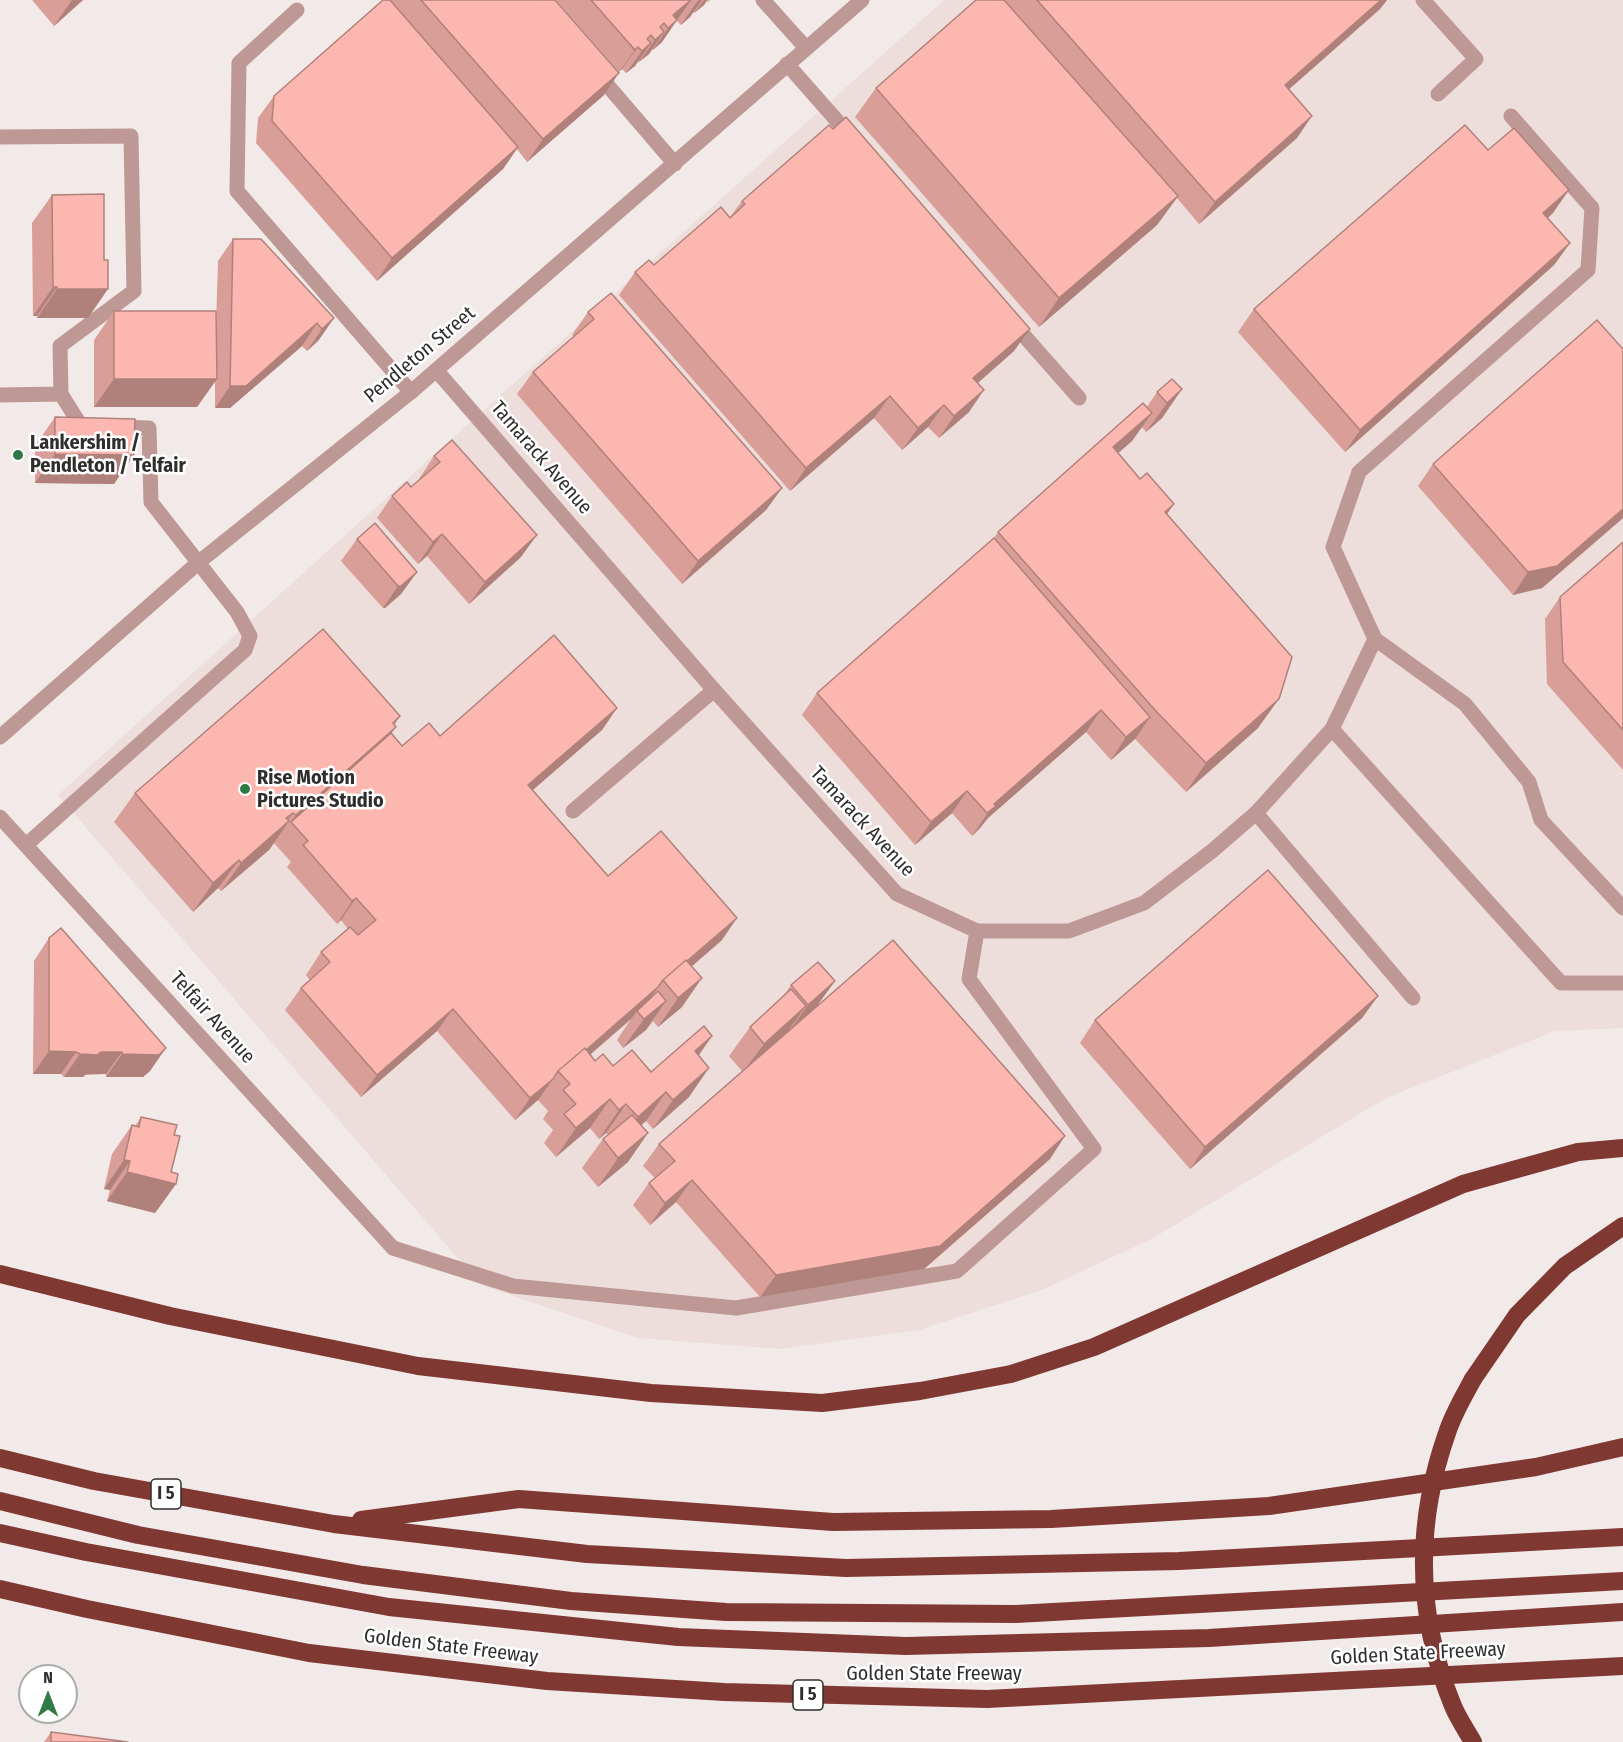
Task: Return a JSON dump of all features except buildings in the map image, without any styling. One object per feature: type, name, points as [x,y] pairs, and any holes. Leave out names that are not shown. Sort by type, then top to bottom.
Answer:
[{"type":"highway","points":[[0,1274],[170,1316],[418,1366],[651,1393],[822,1403],[920,1391],[1011,1374],[1094,1347],[1463,1184],[1578,1152],[1623,1148]]},
{"type":"highway","points":[[1473,1742],[1454,1707],[1434,1653],[1424,1597],[1423,1541],[1431,1484],[1448,1430],[1473,1379],[1517,1315],[1565,1266],[1623,1226]]},
{"type":"highway","points":[[334,1524],[519,1499],[833,1522],[1051,1519],[1258,1507],[1536,1467],[1623,1447]]},
{"type":"highway","name":"I 5","points":[[0,1458],[94,1481],[334,1524],[586,1554],[846,1568],[1179,1561],[1623,1537]]},
{"type":"highway","points":[[0,1502],[138,1534],[363,1575],[571,1601],[726,1612],[1016,1614],[1623,1581]]},
{"type":"highway","points":[[0,1533],[86,1552],[389,1607],[678,1637],[906,1646],[953,1645],[1209,1638],[1623,1612]]},
{"type":"highway","name":"Golden State Freeway","points":[[0,1589],[87,1609],[309,1653],[547,1681],[724,1692],[987,1699],[1623,1666]]},
{"type":"street","points":[[763,0],[806,48]]},
{"type":"street","name":"Pendleton Street","points":[[0,737],[199,562],[411,392],[861,0]]},
{"type":"street","points":[[1423,0],[1476,59],[1438,93]]},
{"type":"street","points":[[297,10],[240,63],[237,191],[411,392]]},
{"type":"street","points":[[585,60],[675,164]]},
{"type":"street","points":[[787,64],[861,148]]},
{"type":"street","points":[[1511,116],[1592,208],[1588,270],[1359,472],[1333,547],[1375,639],[1465,704],[1529,782],[1541,820],[1623,908]]},
{"type":"street","points":[[0,137],[131,136],[134,291],[60,346],[61,394],[81,426],[149,428],[151,502],[237,612],[250,636],[245,650],[26,845]]},
{"type":"street","points":[[1001,309],[1079,398]]},
{"type":"street","name":"Tamarack Avenue","points":[[436,370],[714,690],[897,894],[977,931],[1069,931],[1144,903],[1212,851],[1256,813],[1332,729],[1375,639]]},
{"type":"street","points":[[0,395],[61,394]]},
{"type":"street","points":[[573,811],[714,690]]},
{"type":"street","points":[[1332,729],[1561,982],[1623,982]]},
{"type":"street","points":[[1256,813],[1413,998]]},
{"type":"street","name":"Telfair Avenue","points":[[0,817],[393,1248],[513,1286],[736,1308],[957,1271],[1094,1149],[969,979],[977,931]]},
{"type":"shaded area","points":[[944,0],[1623,0],[1623,1028],[1555,1031],[1386,1098],[1153,1238],[1044,1289],[919,1330],[780,1349],[638,1338],[481,1285],[58,795],[467,425]]},
{"type":"place","name":"Lankershim / Pendleton / Telfair","points":[[18,455]]},
{"type":"place","name":"Rise Motion Pictures Studio","points":[[245,789]]}]
